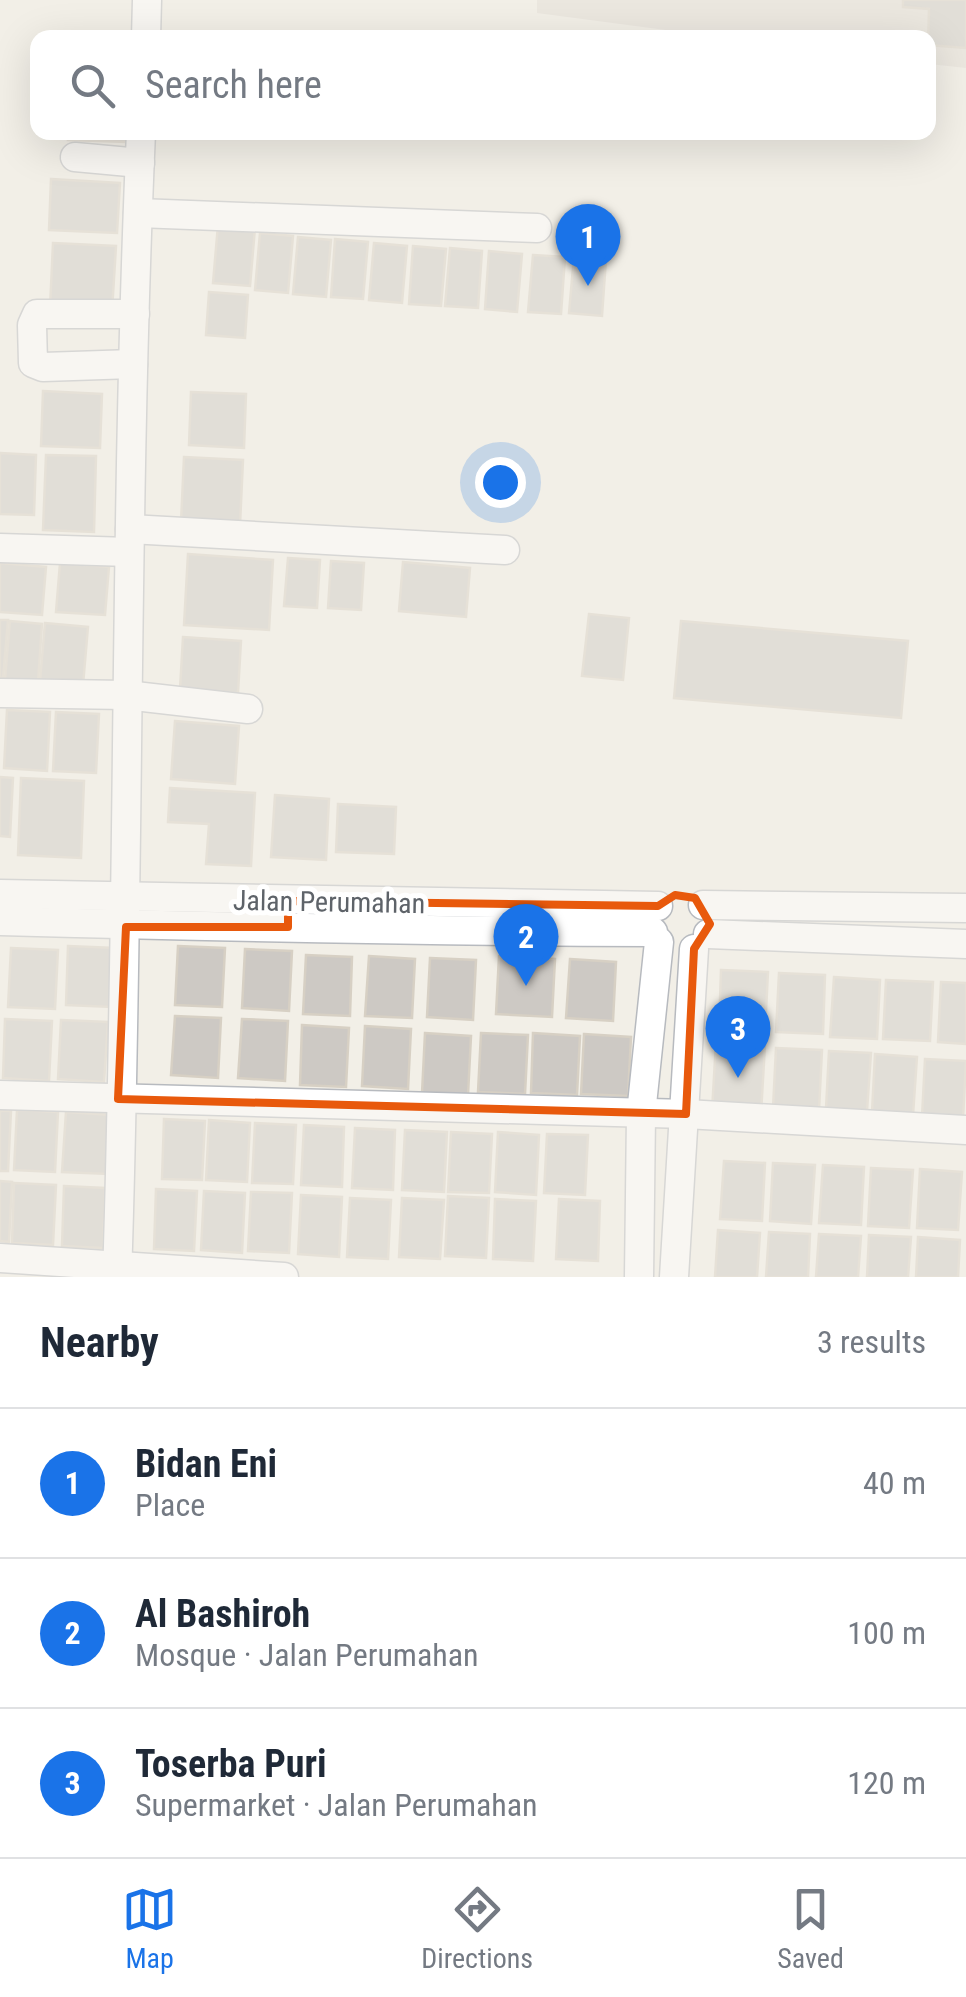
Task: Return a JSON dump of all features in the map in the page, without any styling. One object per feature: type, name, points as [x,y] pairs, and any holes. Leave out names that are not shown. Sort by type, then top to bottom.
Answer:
[{"type":"street","points":[[146,30],[148,0]]},
{"type":"street","points":[[117,1271],[118,1100],[128,897],[126,695],[132,364],[141,140]]},
{"type":"street","points":[[75,157],[140,163]]},
{"type":"street","points":[[138,213],[537,228]]},
{"type":"street","points":[[132,364],[43,367],[33,363],[30,354],[37,314],[135,314]]},
{"type":"street","points":[[0,548],[130,541],[504,550]]},
{"type":"street","points":[[0,694],[126,695],[248,709]]},
{"type":"street","name":"Jalan Perumahan","points":[[0,894],[128,897],[288,914],[657,927]]},
{"type":"street","points":[[639,1277],[641,1114],[657,927],[675,895],[695,898],[708,914],[701,941],[674,1277]]},
{"type":"street","points":[[703,904],[966,908]]},
{"type":"street","name":"Jalan Perumahan","points":[[0,921],[126,927],[288,914]]},
{"type":"street","points":[[657,927],[676,952],[701,941],[966,944]]},
{"type":"street","points":[[0,1094],[686,1114],[966,1130]]},
{"type":"street","points":[[0,1258],[117,1271],[284,1277]]},
{"type":"highlighted area","points":[[675,895],[695,898],[710,924],[694,949],[686,1114],[118,1099],[126,927],[288,927],[288,901],[658,906]]},
{"type":"shaded area","points":[[537,0],[966,0],[966,68],[936,65],[936,30],[666,30],[537,13]]},
{"type":"building","points":[[903,0],[966,0],[966,48],[936,46],[936,30],[928,30],[929,9],[903,7]]},
{"type":"building","points":[[51,179],[120,183],[117,233],[49,230]]},
{"type":"building","points":[[218,225],[255,228],[250,286],[213,283]]},
{"type":"building","points":[[260,233],[293,236],[288,293],[255,290]]},
{"type":"building","points":[[298,237],[331,240],[326,297],[293,294]]},
{"type":"building","points":[[335,239],[368,242],[363,299],[331,297]]},
{"type":"building","points":[[53,243],[116,246],[112,311],[50,308]]},
{"type":"building","points":[[374,243],[407,246],[402,303],[369,300]]},
{"type":"building","points":[[413,246],[446,249],[441,306],[409,304]]},
{"type":"building","points":[[450,248],[482,251],[478,308],[445,306]]},
{"type":"building","points":[[489,251],[522,254],[517,312],[485,309]]},
{"type":"building","points":[[533,255],[565,257],[561,314],[528,312]]},
{"type":"building","points":[[574,256],[606,259],[602,316],[569,313]]},
{"type":"building","points":[[209,292],[248,295],[245,338],[206,335]]},
{"type":"building","points":[[43,391],[102,394],[100,448],[41,446]]},
{"type":"building","points":[[191,392],[246,394],[244,448],[189,445]]},
{"type":"building","points":[[0,453],[36,455],[34,515],[0,514]]},
{"type":"building","points":[[46,455],[96,456],[94,532],[43,530]]},
{"type":"building","points":[[184,457],[243,460],[240,525],[181,522]]},
{"type":"building","points":[[188,554],[273,560],[269,630],[184,625]]},
{"type":"building","points":[[288,558],[320,560],[317,608],[284,606]]},
{"type":"building","points":[[331,561],[364,563],[361,610],[328,608]]},
{"type":"building","points":[[403,562],[470,568],[466,617],[399,611]]},
{"type":"building","points":[[0,563],[46,567],[42,615],[0,612]]},
{"type":"building","points":[[60,563],[109,567],[105,615],[56,612]]},
{"type":"building","points":[[589,614],[629,618],[623,680],[582,676]]},
{"type":"building","points":[[0,620],[8,620],[3,678],[0,678]]},
{"type":"building","points":[[10,621],[42,624],[38,682],[5,679]]},
{"type":"building","points":[[681,621],[908,641],[901,718],[674,698]]},
{"type":"building","points":[[45,623],[88,627],[83,685],[40,681]]},
{"type":"building","points":[[183,637],[241,641],[238,693],[180,689]]},
{"type":"building","points":[[7,710],[50,712],[47,771],[4,768]]},
{"type":"building","points":[[56,712],[99,714],[96,773],[53,771]]},
{"type":"building","points":[[175,721],[239,726],[235,784],[171,779]]},
{"type":"building","points":[[0,777],[13,778],[10,837],[0,836]]},
{"type":"building","points":[[21,778],[84,781],[81,858],[18,855]]},
{"type":"building","points":[[170,788],[255,793],[251,866],[206,864],[209,824],[168,822]]},
{"type":"building","points":[[275,795],[329,799],[326,860],[271,857]]},
{"type":"building","points":[[338,804],[396,807],[394,854],[336,852]]},
{"type":"building","points":[[68,946],[115,948],[112,1007],[66,1005]]},
{"type":"building","points":[[178,946],[225,948],[222,1007],[175,1005]]},
{"type":"building","points":[[11,948],[58,950],[55,1009],[8,1007]]},
{"type":"building","points":[[245,949],[292,951],[289,1011],[242,1008]]},
{"type":"building","points":[[306,955],[352,957],[350,1016],[303,1014]]},
{"type":"building","points":[[369,956],[415,959],[412,1018],[365,1016]]},
{"type":"building","points":[[499,956],[555,959],[552,1017],[496,1014]]},
{"type":"building","points":[[430,958],[476,960],[473,1020],[427,1017]]},
{"type":"building","points":[[570,959],[616,962],[613,1021],[566,1018]]},
{"type":"building","points":[[721,970],[768,972],[765,1031],[719,1029]]},
{"type":"building","points":[[779,973],[825,975],[823,1034],[776,1032]]},
{"type":"building","points":[[834,977],[880,980],[877,1039],[830,1037]]},
{"type":"building","points":[[886,980],[933,982],[930,1041],[883,1039]]},
{"type":"building","points":[[941,982],[966,983],[966,1044],[938,1042]]},
{"type":"building","points":[[175,1016],[221,1018],[218,1078],[171,1075]]},
{"type":"building","points":[[5,1019],[52,1021],[49,1081],[3,1078]]},
{"type":"building","points":[[242,1019],[288,1021],[285,1081],[238,1078]]},
{"type":"building","points":[[61,1020],[108,1022],[104,1082],[58,1079]]},
{"type":"building","points":[[302,1025],[349,1028],[346,1087],[300,1085]]},
{"type":"building","points":[[365,1026],[411,1029],[408,1089],[362,1086]]},
{"type":"building","points":[[425,1033],[471,1036],[468,1095],[422,1093]]},
{"type":"building","points":[[481,1033],[528,1035],[525,1094],[478,1092]]},
{"type":"building","points":[[533,1033],[580,1036],[577,1095],[531,1093]]},
{"type":"building","points":[[584,1034],[631,1037],[628,1096],[581,1094]]},
{"type":"building","points":[[716,1042],[765,1045],[761,1114],[712,1111]]},
{"type":"building","points":[[776,1048],[822,1050],[819,1110],[773,1108]]},
{"type":"building","points":[[829,1051],[871,1053],[867,1111],[826,1109]]},
{"type":"building","points":[[875,1054],[917,1057],[913,1115],[872,1112]]},
{"type":"building","points":[[925,1059],[966,1061],[963,1119],[922,1117]]},
{"type":"building","points":[[17,1110],[58,1112],[55,1172],[14,1170]]},
{"type":"building","points":[[0,1111],[11,1111],[8,1171],[0,1171]]},
{"type":"building","points":[[66,1112],[112,1115],[109,1174],[62,1172]]},
{"type":"building","points":[[164,1119],[205,1121],[202,1180],[162,1179]]},
{"type":"building","points":[[209,1120],[250,1123],[247,1182],[206,1180]]},
{"type":"building","points":[[255,1123],[296,1125],[293,1184],[252,1183]]},
{"type":"building","points":[[304,1125],[344,1127],[342,1187],[301,1185]]},
{"type":"building","points":[[355,1128],[395,1130],[393,1190],[352,1188]]},
{"type":"building","points":[[405,1130],[447,1132],[444,1192],[402,1190]]},
{"type":"building","points":[[451,1132],[492,1134],[489,1193],[448,1192]]},
{"type":"building","points":[[498,1132],[539,1135],[536,1195],[495,1192]]},
{"type":"building","points":[[547,1134],[588,1135],[585,1195],[544,1193]]},
{"type":"building","points":[[724,1161],[765,1163],[762,1221],[720,1219]]},
{"type":"building","points":[[773,1163],[815,1165],[811,1224],[770,1221]]},
{"type":"building","points":[[823,1165],[864,1167],[861,1225],[819,1223]]},
{"type":"building","points":[[871,1168],[913,1170],[909,1228],[868,1226]]},
{"type":"building","points":[[920,1169],[962,1172],[958,1230],[917,1228]]},
{"type":"building","points":[[0,1181],[12,1182],[9,1242],[0,1241]]},
{"type":"building","points":[[14,1183],[56,1185],[53,1245],[12,1243]]},
{"type":"building","points":[[64,1186],[105,1188],[103,1248],[62,1246]]},
{"type":"building","points":[[156,1189],[197,1191],[194,1251],[154,1249]]},
{"type":"building","points":[[204,1191],[245,1193],[242,1253],[201,1250]]},
{"type":"building","points":[[251,1192],[292,1193],[289,1253],[248,1251]]},
{"type":"building","points":[[301,1195],[342,1197],[339,1257],[298,1254]]},
{"type":"building","points":[[448,1196],[489,1198],[486,1258],[445,1256]]},
{"type":"building","points":[[350,1198],[391,1200],[388,1259],[347,1257]]},
{"type":"building","points":[[402,1198],[444,1200],[440,1259],[399,1257]]},
{"type":"building","points":[[495,1199],[536,1201],[533,1261],[493,1259]]},
{"type":"building","points":[[559,1199],[600,1201],[598,1261],[556,1259]]},
{"type":"building","points":[[718,1230],[760,1233],[757,1277],[715,1277]]},
{"type":"building","points":[[769,1232],[810,1234],[808,1277],[766,1277]]},
{"type":"building","points":[[819,1234],[861,1236],[858,1277],[816,1277]]},
{"type":"building","points":[[869,1235],[911,1237],[908,1277],[867,1277]]},
{"type":"building","points":[[918,1237],[960,1240],[958,1277],[916,1277]]},
{"type":"place","name":"Bidan Eni","points":[[588,286]]},
{"type":"place","name":"Al Bashiroh","points":[[526,986]]},
{"type":"place","name":"Toserba Puri","points":[[738,1078]]}]
